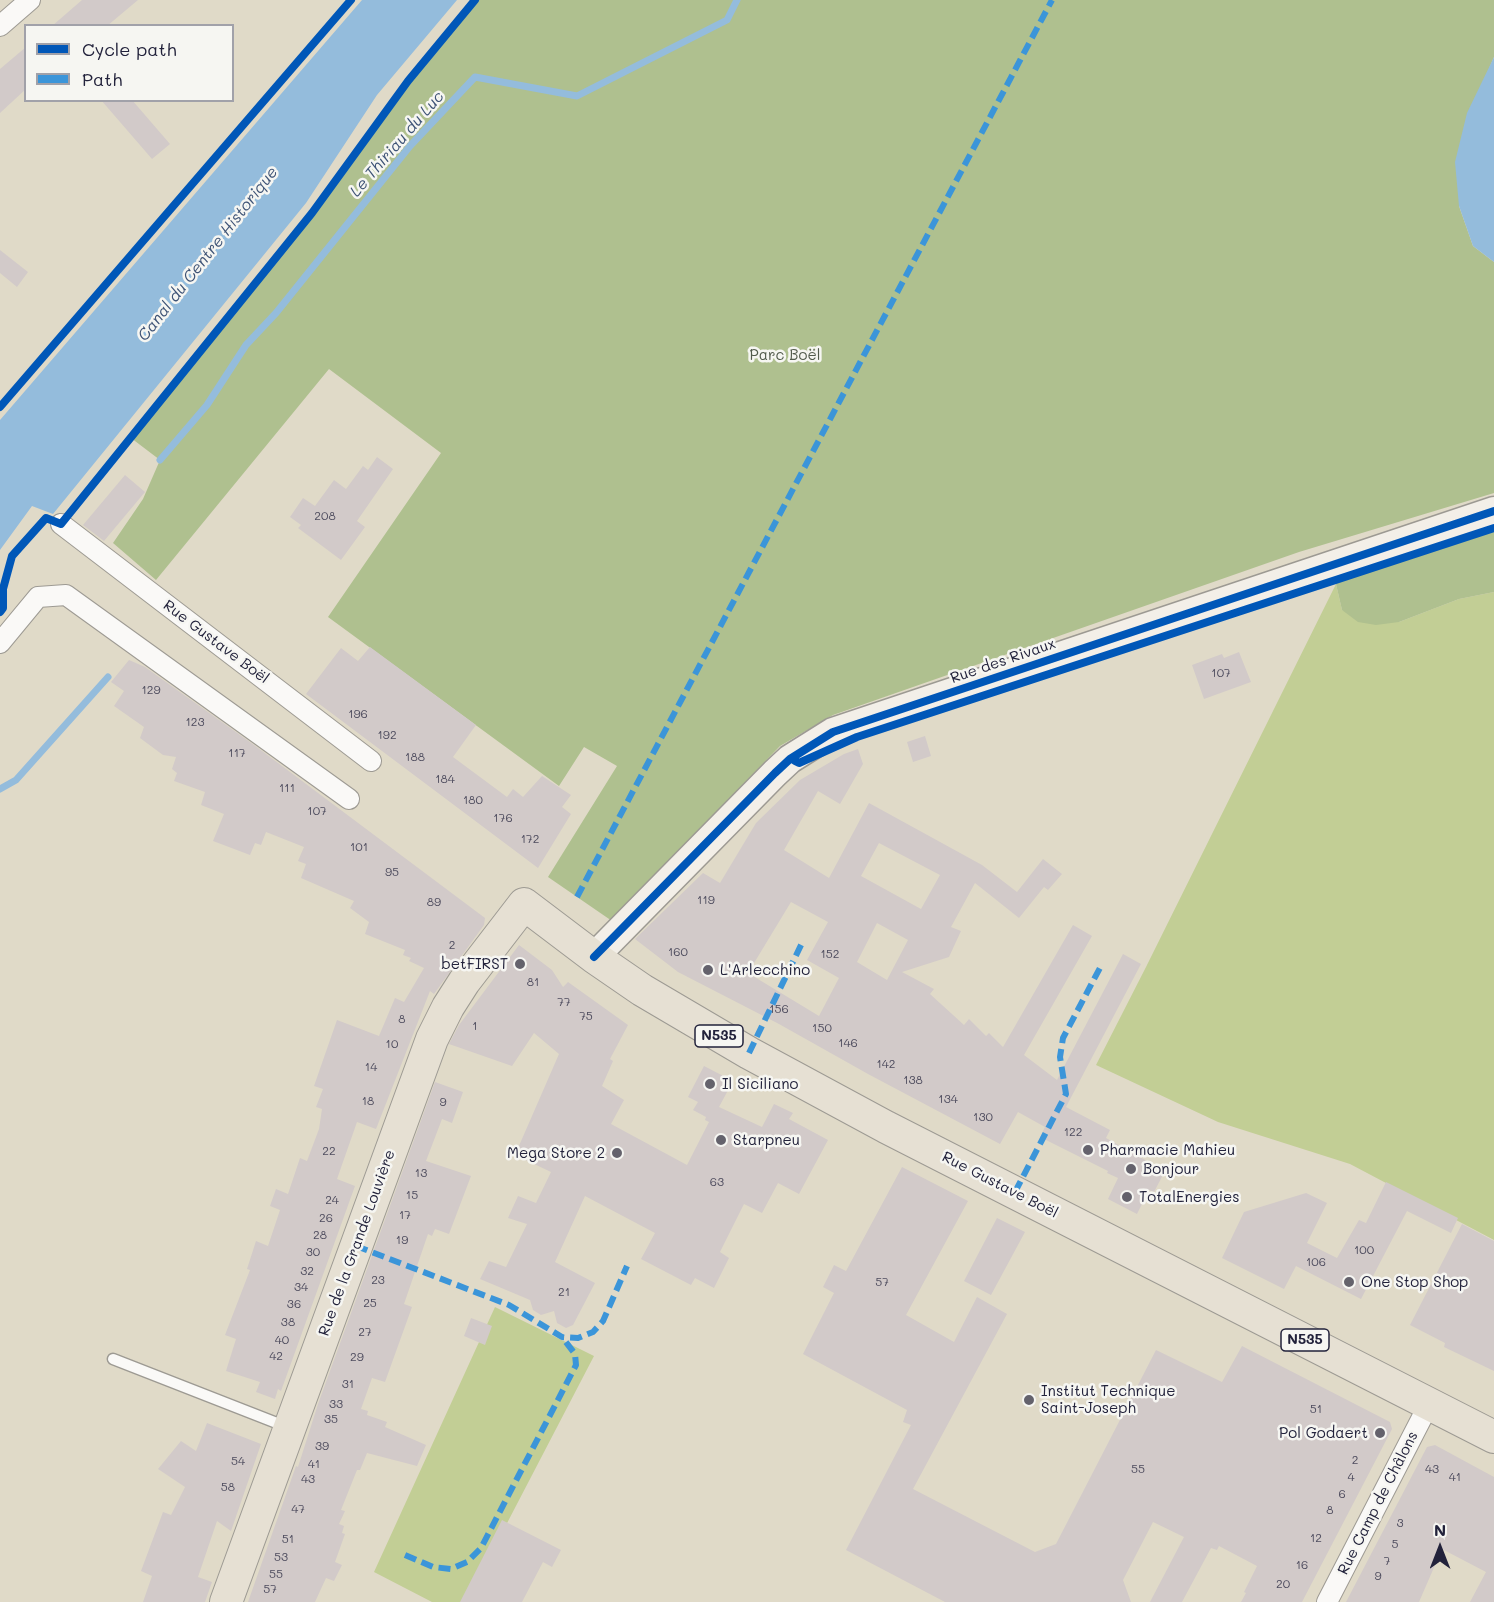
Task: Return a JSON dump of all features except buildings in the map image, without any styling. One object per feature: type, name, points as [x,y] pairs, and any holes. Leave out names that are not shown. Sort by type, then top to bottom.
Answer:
[{"type":"main road","name":"Rue Gustave Boël","points":[[524,904],[642,990],[749,1053],[886,1127],[1494,1437]]},
{"type":"main road","name":"Rue de la Grande Louvière","points":[[226,1602],[432,1039],[464,982],[524,904]]},
{"type":"street","points":[[0,26],[30,0]]},
{"type":"street","name":"Rue des Rivaux","points":[[594,957],[775,773],[790,759],[834,732],[1494,511]]},
{"type":"street","name":"Rue Gustave Boël","points":[[61,524],[371,761]]},
{"type":"street","points":[[0,643],[38,597],[66,595],[349,799]]},
{"type":"street","name":"Rue Camp de Châlons","points":[[1327,1602],[1429,1404]]},
{"type":"lane","points":[[113,1359],[290,1428]]},
{"type":"green space","name":"Parc Boël","points":[[475,0],[1494,0],[1494,57],[1485,78],[1459,206],[1473,246],[1494,262],[1494,493],[1299,552],[833,715],[780,746],[612,921],[548,877],[617,766],[584,747],[559,786],[328,617],[441,453],[329,369],[156,580],[113,543],[143,499],[160,460],[131,438],[312,213],[408,81]]},
{"type":"green space","points":[[1494,515],[1494,592],[1459,599],[1399,622],[1376,625],[1358,622],[1342,610],[1336,584],[1350,558]]},
{"type":"green space","points":[[1336,584],[1342,610],[1399,622],[1459,599],[1494,592],[1494,1240],[1350,1164],[1218,1122],[1096,1065]]},
{"type":"green space","points":[[495,1307],[594,1356],[466,1602],[432,1602],[374,1572]]},
{"type":"water","name":"Canal du Centre Historique","points":[[362,0],[457,0],[377,95],[306,203],[53,514],[32,506],[0,550],[0,420]]},
{"type":"water","points":[[1494,57],[1494,262],[1473,246],[1459,206],[1455,162],[1467,113]]},
{"type":"waterway","name":"Le Thiriau du Luc","points":[[160,460],[207,405],[246,345],[276,313],[410,146],[475,77],[577,96],[727,20],[737,0]]},
{"type":"waterway","name":"Le Thiriau du Luc","points":[[0,789],[16,780],[108,677]]},
{"type":"marked path","points":[[577,897],[1052,0]]},
{"type":"marked path","points":[[749,1053],[802,943]]},
{"type":"marked path","points":[[1015,1192],[1066,1094],[1060,1057],[1063,1038],[1102,964]]},
{"type":"marked path","points":[[356,1246],[509,1305],[562,1337],[578,1338],[593,1332],[603,1321],[627,1266]]},
{"type":"marked path","points":[[405,1555],[433,1567],[451,1569],[467,1562],[481,1548],[576,1365],[575,1354],[562,1337]]},
{"type":"cycle path","points":[[0,407],[351,0]]},
{"type":"cycle path","points":[[0,612],[3,608],[3,589],[12,556],[46,518],[61,524],[312,213],[408,81],[475,0]]},
{"type":"cycle path","points":[[594,957],[775,773],[790,759],[833,732],[1494,511]]},
{"type":"cycle path","points":[[795,761],[799,763],[857,737],[1494,528]]},
{"type":"place","name":"betFIRST","points":[[520,964]]},
{"type":"place","name":"L'Arlecchino","points":[[708,970]]},
{"type":"place","name":"Il Siciliano","points":[[710,1084]]},
{"type":"place","name":"Starpneu","points":[[721,1140]]},
{"type":"place","name":"Pharmacie Mahieu","points":[[1088,1150]]},
{"type":"place","name":"Mega Store 2","points":[[617,1153]]},
{"type":"place","name":"Bonjour","points":[[1131,1169]]},
{"type":"place","name":"TotalEnergies","points":[[1127,1197]]},
{"type":"place","name":"One Stop Shop","points":[[1349,1282]]},
{"type":"place","name":"Institut Technique Saint-Joseph","points":[[1029,1400]]},
{"type":"place","name":"Pol Godaert","points":[[1380,1433]]}]
